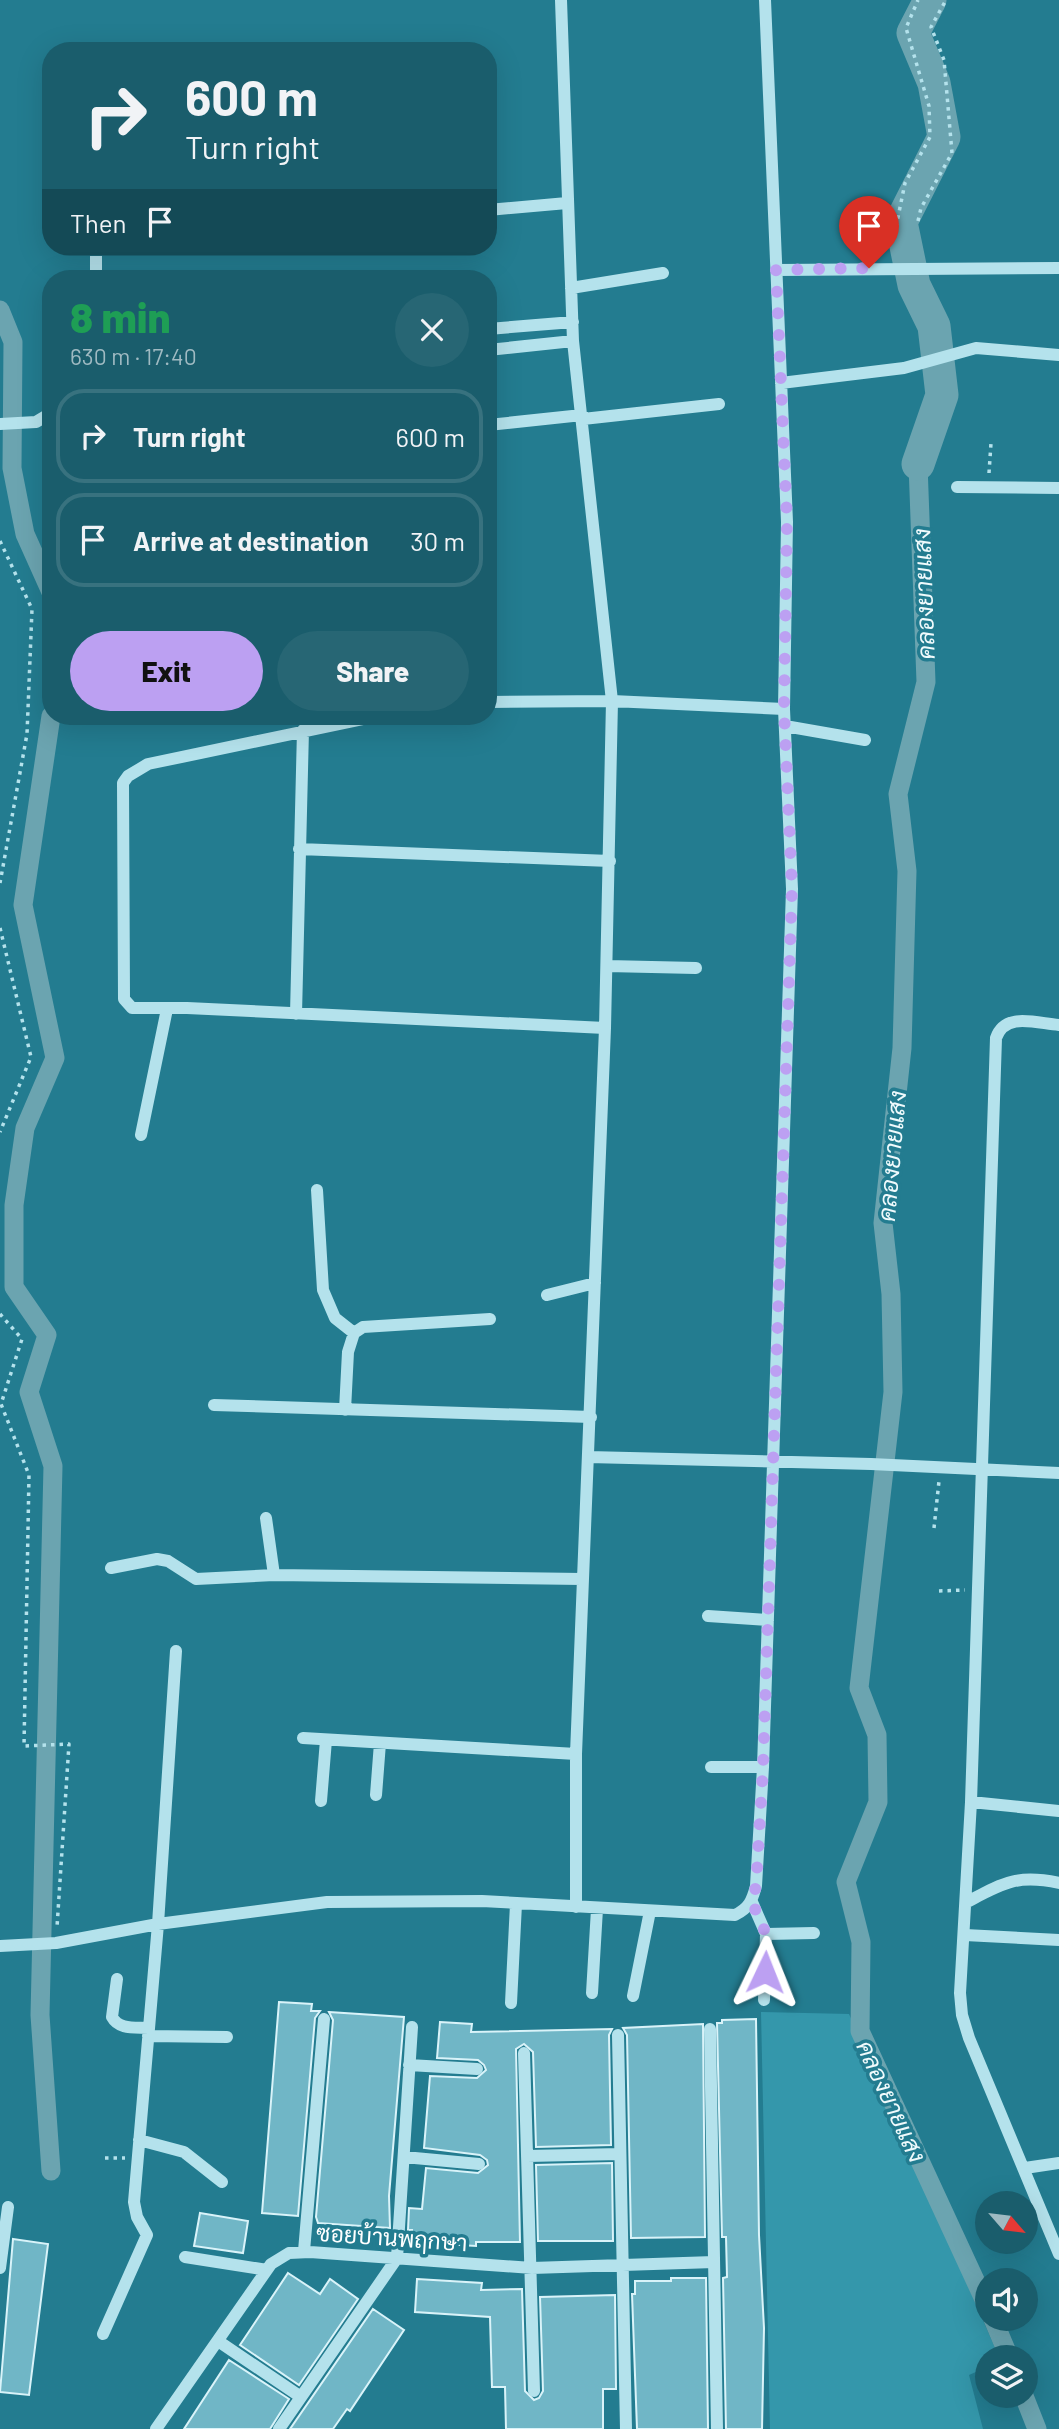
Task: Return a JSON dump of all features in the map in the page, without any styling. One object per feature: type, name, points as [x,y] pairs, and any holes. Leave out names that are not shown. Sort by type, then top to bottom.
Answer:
[{"type":"street","points":[[561,0],[573,341],[612,701],[605,1028],[576,1755],[576,1908]]},
{"type":"street","points":[[0,1946],[56,1943],[158,1924],[327,1902],[516,1904],[735,1915],[746,1910],[752,1902],[756,1886],[763,1768],[792,889],[784,709],[787,522],[765,0]]},
{"type":"street","points":[[497,209],[567,203]]},
{"type":"street","points":[[776,270],[1059,268]]},
{"type":"street","points":[[571,288],[663,273]]},
{"type":"street","points":[[497,328],[573,322]]},
{"type":"street","points":[[497,349],[573,341]]},
{"type":"street","points":[[781,383],[926,362],[952,352],[976,348],[1059,355]]},
{"type":"street","points":[[497,424],[719,404]]},
{"type":"street","points":[[0,424],[36,422],[42,418]]},
{"type":"street","points":[[957,488],[1059,488]]},
{"type":"street","points":[[497,702],[612,701],[784,709]]},
{"type":"street","points":[[330,725],[148,764],[128,776],[123,783],[124,999],[132,1008],[605,1028]]},
{"type":"street","points":[[785,726],[865,740]]},
{"type":"street","points":[[296,1014],[303,730]]},
{"type":"street","points":[[299,849],[610,861]]},
{"type":"street","points":[[607,966],[696,968]]},
{"type":"street","points":[[141,1135],[167,1009]]},
{"type":"street","points":[[1059,1025],[1008,1021],[1000,1027],[996,1038],[971,1802],[961,2015],[1059,2254]]},
{"type":"street","points":[[317,1190],[323,1290],[335,1318],[354,1333]]},
{"type":"street","points":[[547,1295],[596,1283]]},
{"type":"street","points":[[345,1410],[348,1352],[354,1333],[363,1327],[489,1319]]},
{"type":"street","points":[[215,1405],[591,1417]]},
{"type":"street","points":[[588,1457],[871,1464],[1059,1473]]},
{"type":"street","points":[[266,1518],[274,1575]]},
{"type":"street","points":[[110,1568],[158,1559],[168,1561],[196,1578],[274,1575],[582,1579]]},
{"type":"street","points":[[708,1616],[768,1620]]},
{"type":"street","points":[[103,2334],[147,2235],[134,2210],[158,1924],[176,1651]]},
{"type":"street","points":[[303,1738],[576,1755]]},
{"type":"street","points":[[321,1801],[326,1740]]},
{"type":"street","points":[[376,1794],[380,1743]]},
{"type":"street","points":[[711,1767],[763,1768]]},
{"type":"street","points":[[971,1802],[1059,1811]]},
{"type":"street","points":[[967,1902],[1007,1881],[1020,1878],[1059,1883]]},
{"type":"street","points":[[752,1902],[766,1934],[764,2000]]},
{"type":"street","points":[[511,2003],[516,1904]]},
{"type":"street","points":[[592,1993],[597,1909]]},
{"type":"street","points":[[633,1996],[650,1911]]},
{"type":"street","points":[[766,1934],[814,1933]]},
{"type":"street","points":[[965,1936],[1059,1940]]},
{"type":"street","points":[[117,1979],[112,2017],[119,2026],[148,2032],[227,2037]]},
{"type":"street","points":[[304,2252],[324,2019]]},
{"type":"street","points":[[279,2429],[397,2258],[412,2027]]},
{"type":"street","points":[[710,2029],[717,2429]]},
{"type":"street","points":[[618,2035],[626,2429]]},
{"type":"street","points":[[524,2053],[534,2391]]},
{"type":"street","points":[[410,2065],[477,2069]]},
{"type":"street","points":[[139,2140],[184,2152],[222,2182]]},
{"type":"street","points":[[527,2156],[620,2154]]},
{"type":"street","points":[[404,2157],[480,2164]]},
{"type":"street","points":[[1025,2168],[1059,2163]]},
{"type":"street","points":[[0,2268],[8,2207]]},
{"type":"street","name":"ซอยบ้านพฤกษา","points":[[156,2429],[267,2270],[283,2255],[304,2252],[531,2268],[714,2262]]},
{"type":"street","points":[[185,2257],[267,2270]]},
{"type":"street","points":[[218,2341],[301,2397]]},
{"type":"path","points":[[896,227],[905,183],[930,137],[929,106],[906,28],[918,0]]},
{"type":"path","points":[[918,220],[921,208],[952,153],[944,60],[931,27],[946,0]]},
{"type":"path","points":[[988,488],[991,443]]},
{"type":"path","points":[[0,541],[32,609],[27,734],[0,883]]},
{"type":"path","points":[[0,928],[31,1057],[0,1132]]},
{"type":"path","points":[[0,1314],[22,1339],[1,1404],[29,1475],[24,1746],[69,1744],[56,1943]]},
{"type":"path","points":[[934,1528],[940,1469]]},
{"type":"path","points":[[939,1591],[977,1590]]},
{"type":"shaded area","points":[[761,2012],[849,2014],[975,2302],[975,2331],[988,2331],[994,2345],[975,2345],[975,2372],[969,2375],[975,2408],[978,2408],[983,2429],[770,2429]]},
{"type":"building","points":[[279,2002],[312,2004],[311,2011],[320,2011],[315,2018],[298,2216],[262,2213]]},
{"type":"building","points":[[329,2012],[404,2017],[389,2196],[390,2228],[318,2223],[316,2217],[333,2020]]},
{"type":"building","points":[[756,2019],[759,2235],[764,2328],[762,2429],[726,2429],[723,2278],[727,2277],[726,2237],[722,2237],[717,2023],[722,2023],[722,2020]]},
{"type":"building","points":[[440,2022],[472,2024],[471,2032],[612,2029],[609,2035],[611,2145],[536,2147],[533,2052],[524,2044],[516,2049],[520,2242],[476,2242],[476,2246],[411,2242],[412,2230],[408,2230],[409,2208],[422,2209],[426,2168],[478,2173],[488,2165],[487,2160],[480,2155],[424,2148],[430,2076],[477,2078],[486,2070],[478,2060],[437,2058]]},
{"type":"building","points":[[703,2024],[705,2237],[631,2238],[627,2035],[623,2028]]},
{"type":"building","points":[[612,2163],[613,2241],[538,2241],[536,2165]]},
{"type":"building","points":[[200,2213],[248,2221],[243,2253],[194,2246]]},
{"type":"building","points":[[13,2239],[48,2244],[29,2395],[0,2392]]},
{"type":"building","points":[[288,2273],[320,2294],[330,2279],[358,2299],[299,2385],[240,2345]]},
{"type":"building","points":[[671,2278],[706,2278],[708,2429],[637,2429],[632,2294],[635,2294],[635,2281],[671,2281]]},
{"type":"building","points":[[417,2279],[482,2283],[481,2290],[522,2289],[525,2391],[534,2400],[539,2398],[543,2391],[540,2297],[615,2295],[616,2389],[603,2389],[603,2429],[506,2429],[505,2387],[492,2387],[490,2317],[415,2312]]},
{"type":"building","points":[[373,2309],[404,2330],[350,2411],[347,2409],[333,2429],[290,2429]]},
{"type":"building","points":[[229,2360],[289,2399],[270,2429],[184,2429]]},
{"type":"waterway","name":"คลองยายแสง","points":[[918,464],[942,395],[934,326],[914,285],[901,222],[944,137],[934,83],[913,33],[930,0]]},
{"type":"waterway","points":[[0,310],[13,342],[12,468],[25,534],[42,572]]},
{"type":"waterway","name":"คลองยายแสง","points":[[918,464],[926,682],[898,794],[907,871],[902,1048],[883,1223],[891,1294],[893,1392],[859,1688],[877,1735],[878,1802],[846,1882],[861,1942],[860,2031],[975,2280]]},
{"type":"waterway","points":[[50,725],[23,905],[55,1058],[25,1128],[14,1205],[14,1287],[47,1335],[29,1392],[53,1466],[40,2015],[51,2171]]},
{"type":"waterway","name":"คลองยายแสง","points":[[998,2331],[1004,2345]]},
{"type":"waterway","name":"คลองยายแสง","points":[[1029,2408],[1037,2429]]},
{"type":"route","points":[[765,1972],[766,1934],[752,1902],[756,1886],[763,1768],[792,889],[784,709],[787,522],[776,270],[869,268]]}]
